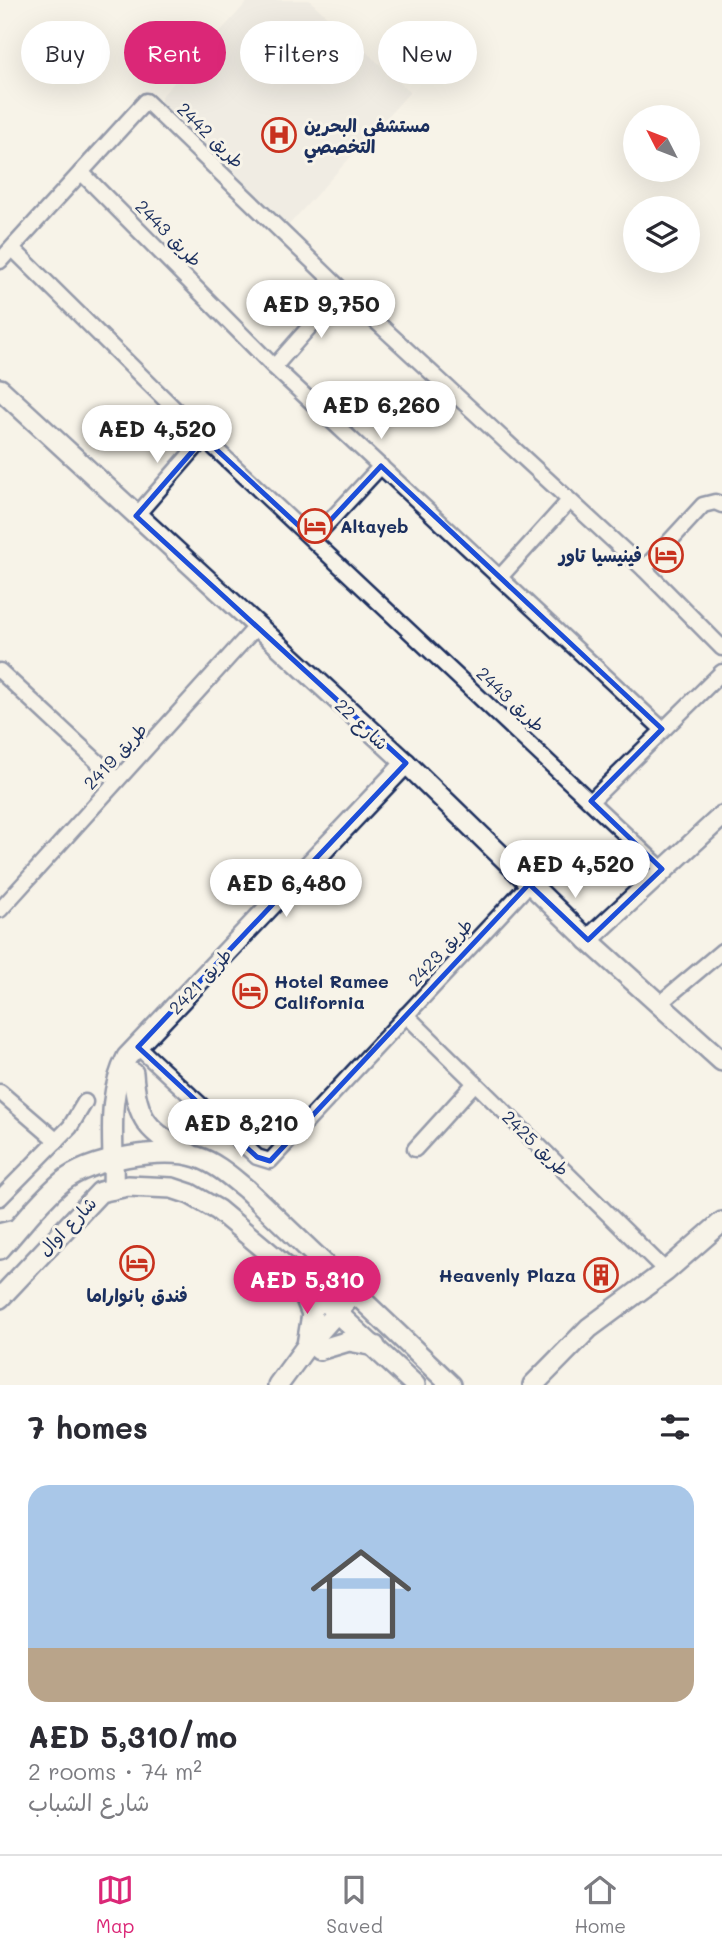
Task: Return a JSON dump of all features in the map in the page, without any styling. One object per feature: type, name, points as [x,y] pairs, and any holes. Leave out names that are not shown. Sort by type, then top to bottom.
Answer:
[{"type":"street","name":"طريق 2442","points":[[0,261],[146,102],[568,502],[644,569],[722,648]]},
{"type":"street","name":"طريق 2443","points":[[81,172],[274,367],[662,729]]},
{"type":"street","name":"طريق 2443","points":[[13,248],[204,438],[662,869]]},
{"type":"street","points":[[274,367],[342,290]]},
{"type":"street","name":"شارع 22","points":[[0,388],[405,763],[588,940],[659,1004],[718,1051]]},
{"type":"street","points":[[136,516],[204,438]]},
{"type":"street","points":[[313,538],[381,466]]},
{"type":"street","points":[[501,576],[568,502]]},
{"type":"street","points":[[644,569],[703,505],[715,502],[722,505]]},
{"type":"street","name":"طريق 2419","points":[[0,910],[256,626]]},
{"type":"street","points":[[0,671],[117,780]]},
{"type":"street","points":[[592,802],[662,729],[722,672]]},
{"type":"street","name":"طريق 2421","points":[[120,1157],[111,1113],[120,1070],[138,1046],[405,763]]},
{"type":"street","points":[[588,940],[722,816]]},
{"type":"street","name":"طريق 2423","points":[[138,1046],[257,1157],[270,1161],[529,884]]},
{"type":"street","points":[[659,1004],[722,951]]},
{"type":"street","name":"طريق 2425","points":[[406,1015],[666,1271]]},
{"type":"street","name":"طريق 2421","points":[[120,1187],[125,1110],[138,1046]]},
{"type":"street","points":[[133,1073],[136,1102],[148,1126],[164,1140],[194,1156]]},
{"type":"street","points":[[415,1149],[475,1083]]},
{"type":"street","points":[[0,1092],[57,1141]]},
{"type":"street","points":[[0,1199],[57,1141],[76,1119],[85,1102]]},
{"type":"street","points":[[82,1170],[99,1148],[111,1113]]},
{"type":"street","name":"شارع اوال","points":[[0,1249],[64,1180],[82,1170],[120,1157],[194,1156],[216,1166],[246,1189],[450,1385]]},
{"type":"street","points":[[120,1187],[172,1188],[210,1204],[297,1276],[415,1385]]},
{"type":"street","name":"شارع اوال","points":[[0,1298],[100,1192],[120,1187]]},
{"type":"street","points":[[533,1385],[589,1328],[666,1271],[722,1222]]},
{"type":"street","points":[[0,1231],[21,1226]]},
{"type":"street","points":[[297,1276],[312,1314],[312,1348]]},
{"type":"street","points":[[284,1379],[358,1297]]},
{"type":"street","points":[[312,1348],[349,1341],[375,1346]]},
{"type":"highlighted area","points":[[204,438],[313,539],[381,466],[662,729],[591,801],[662,869],[588,940],[529,884],[270,1161],[257,1157],[138,1047],[406,763],[136,516]]},
{"type":"shaded area","name":"مستشفى البحرين التخصصي","points":[[249,0],[309,0],[332,21],[240,21],[240,84],[364,84],[364,50],[378,63],[378,84],[401,84],[410,92],[286,228],[161,110],[161,97],[173,84],[226,84],[226,25]]},
{"type":"place","name":"مستشفى البحرين التخصصي","points":[[279,135]]},
{"type":"place","name":"Altayeb","points":[[315,526]]},
{"type":"place","name":"فينيسيا تاور","points":[[666,555]]},
{"type":"place","name":"Hotel Ramee California","points":[[250,991]]},
{"type":"place","name":"فندق بانواراما","points":[[137,1263]]},
{"type":"place","name":"Heavenly Plaza","points":[[601,1275]]}]
